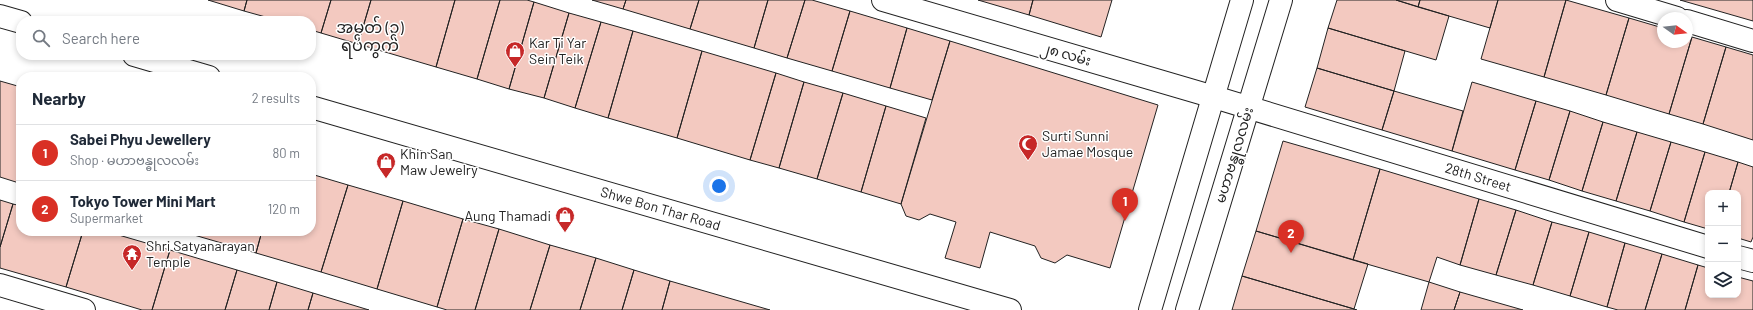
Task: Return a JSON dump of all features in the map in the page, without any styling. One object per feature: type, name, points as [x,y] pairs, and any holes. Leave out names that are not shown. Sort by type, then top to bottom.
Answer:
[{"type":"main road","name":"၂၈ လမ်း","points":[[883,0],[1248,108]]},
{"type":"main road","points":[[1150,310],[1242,0]]},
{"type":"main road","name":"မဟာဗန္ဓုလလမ်း","points":[[1187,310],[1281,0]]},
{"type":"main road","points":[[1617,0],[1657,12]]},
{"type":"main road","points":[[0,16],[16,21]]},
{"type":"main road","points":[[1693,23],[1753,41]]},
{"type":"main road","points":[[151,60],[192,72]]},
{"type":"main road","name":"Shwe Bon Thar Road","points":[[316,108],[1010,310]]},
{"type":"main road","name":"28th Street","points":[[1248,108],[1705,246]]},
{"type":"main road","points":[[1741,257],[1753,261]]},
{"type":"main road","points":[[0,285],[84,310]]},
{"type":"building","points":[[208,0],[247,0],[244,11]]},
{"type":"building","points":[[247,0],[331,0],[321,33],[316,32],[316,16],[262,16],[244,11]]},
{"type":"building","points":[[331,0],[371,0],[358,44],[321,33]]},
{"type":"building","points":[[371,0],[455,0],[436,67],[358,44]]},
{"type":"building","points":[[455,0],[500,0],[477,79],[436,67]]},
{"type":"building","points":[[500,0],[527,0],[534,2],[509,89],[477,79]]},
{"type":"building","points":[[592,0],[626,0],[623,9]]},
{"type":"building","points":[[626,0],[699,0],[690,29],[623,9]]},
{"type":"building","points":[[699,0],[768,0],[754,48],[690,29]]},
{"type":"building","points":[[768,0],[805,0],[787,58],[754,48]]},
{"type":"building","points":[[805,0],[812,0],[850,11],[832,71],[787,58]]},
{"type":"building","points":[[978,0],[1033,0],[1029,15]]},
{"type":"building","points":[[1033,0],[1112,0],[1101,37],[1029,15]]},
{"type":"building","points":[[1337,0],[1396,0],[1449,16],[1436,60],[1328,28]]},
{"type":"building","points":[[1396,0],[1420,0],[1418,7]]},
{"type":"building","points":[[1420,0],[1498,0],[1490,28],[1418,7]]},
{"type":"building","points":[[1498,0],[1566,0],[1544,77],[1481,59]]},
{"type":"building","points":[[1566,0],[1629,18],[1606,95],[1544,77]]},
{"type":"building","points":[[1680,0],[1753,0],[1753,21]]},
{"type":"building","points":[[534,2],[569,13],[544,98],[509,89]]},
{"type":"building","points":[[850,11],[907,28],[890,88],[832,71]]},
{"type":"building","points":[[569,13],[601,22],[575,108],[544,98]]},
{"type":"building","points":[[1629,18],[1657,26],[1657,48],[1689,48],[1669,114],[1606,95]]},
{"type":"building","points":[[601,22],[633,31],[608,118],[575,108]]},
{"type":"building","points":[[907,28],[950,41],[932,100],[890,88]]},
{"type":"building","points":[[1328,28],[1405,51],[1394,91],[1317,68]]},
{"type":"building","points":[[633,31],[702,51],[677,138],[608,118]]},
{"type":"building","points":[[1693,37],[1726,47],[1703,124],[1669,114],[1689,48],[1693,48]]},
{"type":"building","name":"Surti Sunni Jamae Mosque","points":[[950,41],[1158,105],[1110,268],[1067,255],[1055,263],[1041,258],[1035,246],[990,232],[980,268],[945,258],[956,222],[930,214],[919,220],[906,216],[901,204]]},
{"type":"building","points":[[1726,47],[1753,55],[1753,140],[1703,124]]},
{"type":"building","points":[[702,51],[776,73],[750,160],[677,138]]},
{"type":"building","points":[[1317,68],[1394,91],[1382,130],[1305,107]]},
{"type":"building","points":[[776,73],[804,82],[779,168],[750,160]]},
{"type":"building","points":[[0,81],[16,86],[16,182],[0,177]]},
{"type":"building","points":[[804,82],[843,93],[817,179],[779,168]]},
{"type":"building","points":[[1472,82],[1536,101],[1515,170],[1452,151]]},
{"type":"building","points":[[1394,91],[1463,111],[1452,151],[1382,130]]},
{"type":"building","points":[[843,93],[886,106],[861,192],[817,179]]},
{"type":"building","points":[[1536,101],[1570,111],[1549,180],[1515,170]]},
{"type":"building","points":[[886,106],[926,118],[901,204],[861,192]]},
{"type":"building","points":[[1570,111],[1603,122],[1582,191],[1549,180]]},
{"type":"building","points":[[1603,122],[1637,132],[1616,201],[1582,191]]},
{"type":"building","points":[[1637,132],[1671,142],[1650,211],[1616,201]]},
{"type":"building","points":[[1283,141],[1380,169],[1353,260],[1256,231]]},
{"type":"building","points":[[1671,142],[1705,152],[1684,222],[1650,211]]},
{"type":"building","points":[[1705,152],[1738,162],[1730,190],[1705,190],[1705,228],[1684,222]]},
{"type":"building","points":[[1738,162],[1753,167],[1753,237],[1751,242],[1741,239],[1741,190],[1730,190]]},
{"type":"building","points":[[1380,169],[1479,199],[1460,265],[1437,257],[1429,282],[1353,260]]},
{"type":"building","points":[[316,175],[348,185],[321,272],[256,253],[261,236],[316,236]]},
{"type":"building","points":[[348,185],[403,201],[377,289],[321,272]]},
{"type":"building","points":[[1479,199],[1516,210],[1496,275],[1460,265]]},
{"type":"building","points":[[0,200],[13,204],[0,247]]},
{"type":"building","points":[[403,201],[463,219],[437,307],[377,289]]},
{"type":"building","points":[[13,204],[16,205],[16,236],[81,236],[66,287],[0,268],[0,247]]},
{"type":"building","points":[[1516,210],[1552,222],[1533,285],[1496,275]]},
{"type":"building","points":[[463,219],[499,229],[475,310],[447,310],[437,307]]},
{"type":"building","points":[[1552,222],[1589,232],[1570,296],[1533,285]]},
{"type":"building","points":[[499,229],[550,245],[530,310],[475,310]]},
{"type":"building","points":[[1256,231],[1368,264],[1354,309],[1242,276]]},
{"type":"building","points":[[1589,232],[1625,243],[1607,307],[1570,296]]},
{"type":"building","points":[[81,236],[122,236],[170,250],[152,310],[142,310],[66,287]]},
{"type":"building","points":[[197,236],[261,236],[256,253]]},
{"type":"building","points":[[1625,243],[1662,254],[1645,310],[1618,310],[1607,307]]},
{"type":"building","points":[[550,245],[596,258],[580,310],[530,310]]},
{"type":"building","points":[[170,250],[237,270],[225,310],[152,310]]},
{"type":"building","points":[[1662,254],[1698,265],[1685,310],[1645,310]]},
{"type":"building","points":[[596,258],[634,270],[622,310],[580,310]]},
{"type":"building","points":[[1698,265],[1705,267],[1705,298],[1741,298],[1741,278],[1753,281],[1753,310],[1685,310]]},
{"type":"building","points":[[237,270],[277,282],[269,310],[225,310]]},
{"type":"building","points":[[634,270],[670,281],[662,310],[622,310]]},
{"type":"building","points":[[1242,276],[1354,309],[1357,310],[1232,310]]},
{"type":"building","points":[[670,281],[770,310],[662,310]]},
{"type":"building","points":[[277,282],[313,293],[308,310],[269,310]]},
{"type":"building","points":[[1429,282],[1460,292],[1454,310],[1421,310]]},
{"type":"building","points":[[1460,292],[1523,310],[1454,310]]},
{"type":"building","points":[[313,293],[369,310],[308,310]]},
{"type":"place","name":"Kar Ti Yar Sein Teik","points":[[515,68]]},
{"type":"place","name":"Surti Sunni Jamae Mosque","points":[[1028,161]]},
{"type":"place","name":"Khin San Maw Jewelry","points":[[386,179]]},
{"type":"place","name":"Sabei Phyu Jewellery","points":[[1125,221]]},
{"type":"place","name":"Aung Thamadi","points":[[565,233]]},
{"type":"place","name":"Tokyo Tower Mini Mart","points":[[1291,253]]},
{"type":"place","name":"Shri Satyanarayan Temple","points":[[132,271]]},
{"type":"district","name":"အမှတ် (၃) ရပ်ကွက်","points":[[370,36]]}]
